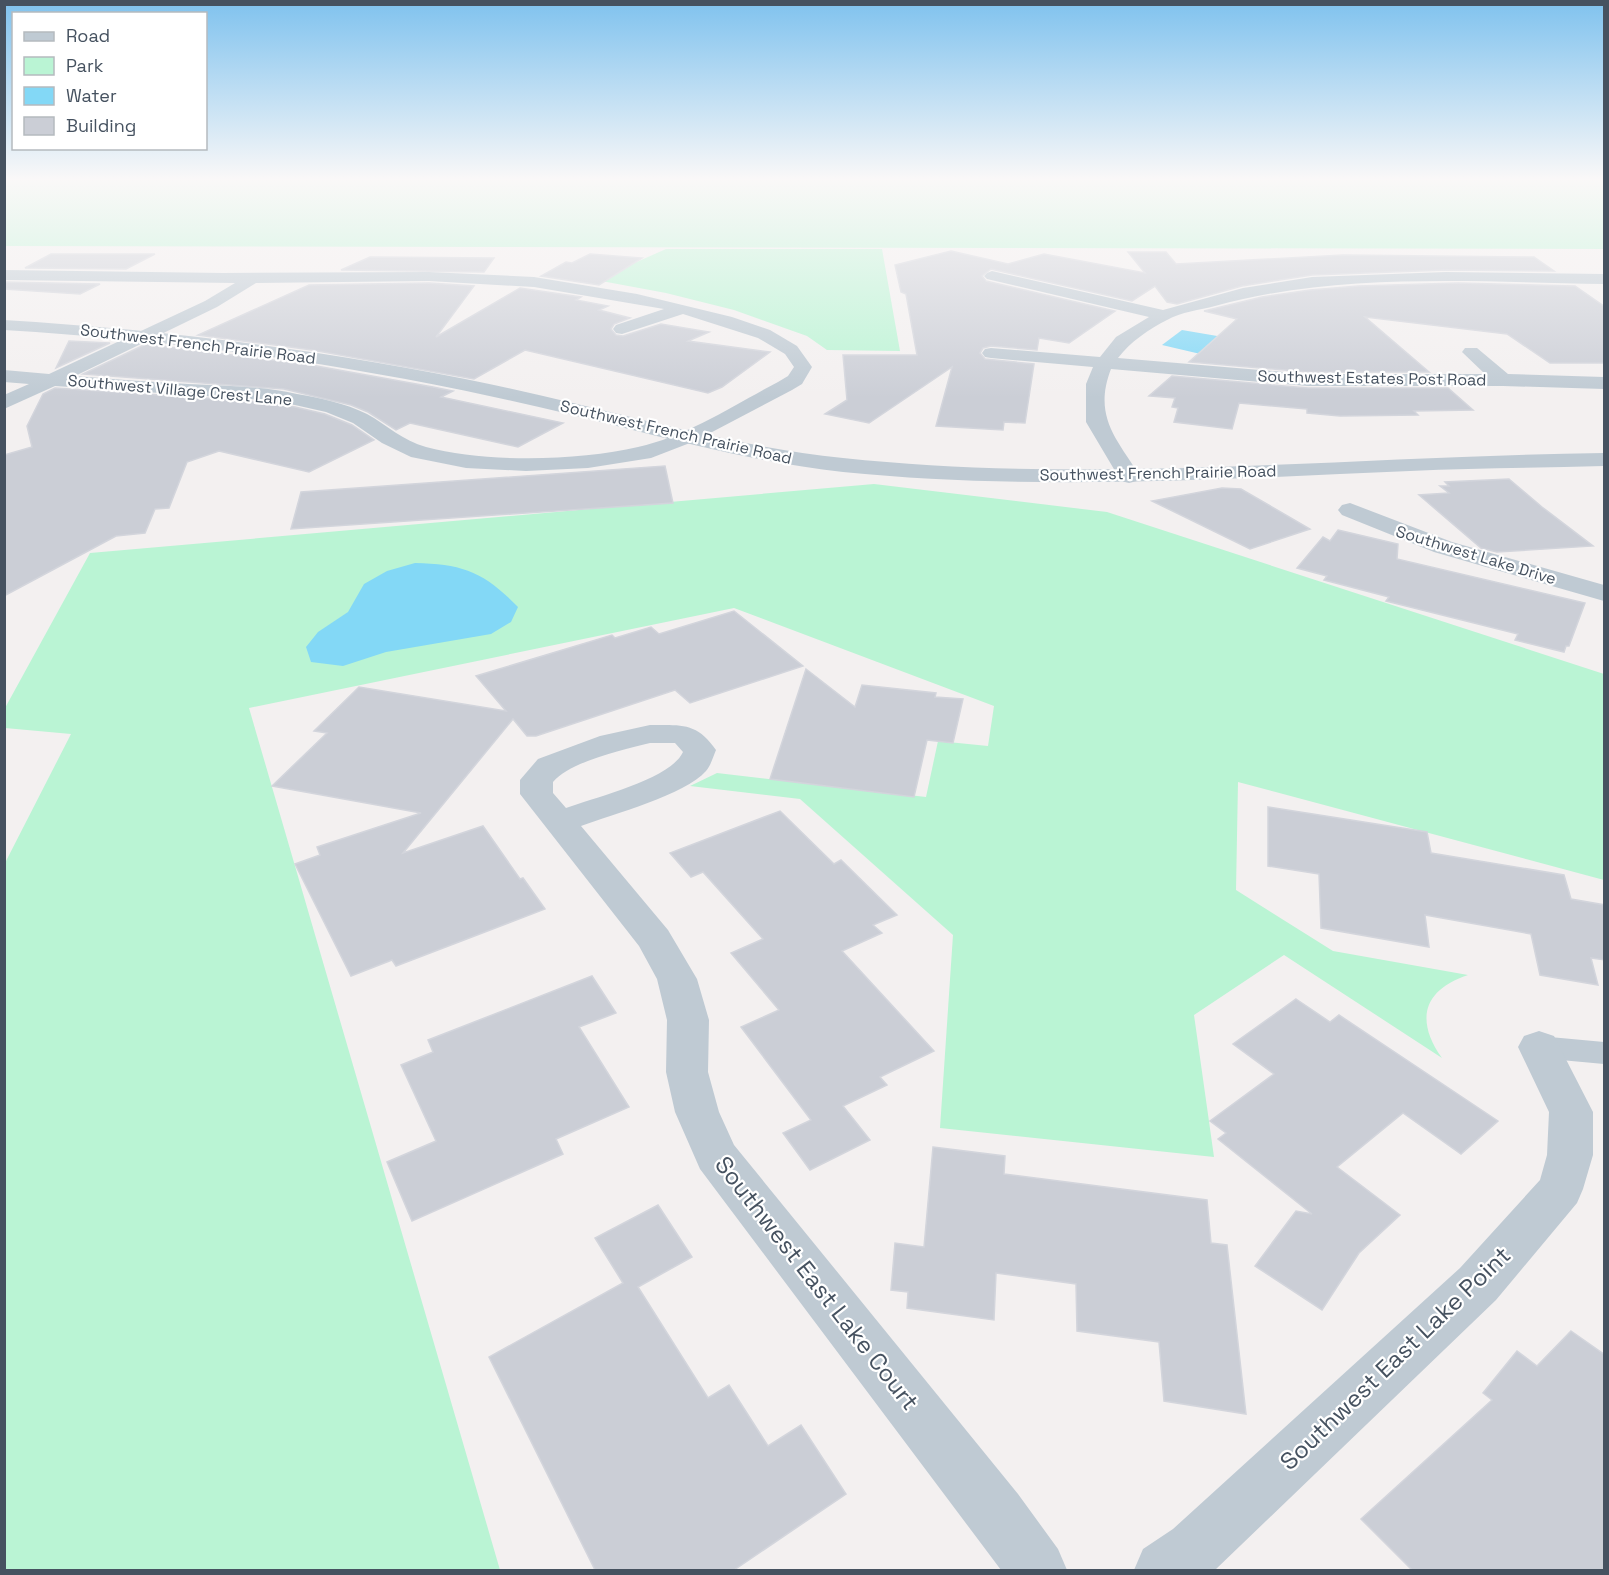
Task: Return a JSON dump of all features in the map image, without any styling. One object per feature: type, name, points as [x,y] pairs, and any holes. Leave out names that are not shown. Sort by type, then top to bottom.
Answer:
[{"type":"street","points":[[4,275],[472,279],[570,286],[636,297],[681,309]]},
{"type":"street","points":[[992,276],[1163,315]]},
{"type":"street","points":[[1257,277],[1280,286]]},
{"type":"street","points":[[4,403],[220,300],[254,278]]},
{"type":"street","points":[[1126,470],[1096,422],[1096,384],[1104,364],[1122,341],[1163,315],[1201,302],[1280,286],[1403,278],[1605,279]]},
{"type":"street","points":[[461,294],[472,279]]},
{"type":"street","points":[[622,329],[681,309]]},
{"type":"street","name":"Southwest Village Crest Lane","points":[[4,376],[149,388],[250,393],[295,399],[333,408],[360,419],[402,446],[441,457],[466,461],[526,464],[619,458],[643,453],[697,432],[795,380],[803,367],[802,360],[792,349],[750,328],[681,309]]},
{"type":"street","name":"Southwest French Prairie Road","points":[[4,318],[151,332],[300,354],[452,382],[697,432],[763,454],[900,471],[1001,476],[1605,450]]},
{"type":"street","name":"Southwest French Prairie Road","points":[[4,325],[151,332]]},
{"type":"street","points":[[1471,352],[1503,380]]},
{"type":"street","name":"Southwest Estates Post Road","points":[[991,353],[1308,380],[1503,380],[1605,383]]},
{"type":"street","name":"Southwest French Prairie Road","points":[[1126,470],[1605,460]]},
{"type":"street","name":"Southwest Lake Drive","points":[[1350,510],[1408,535],[1605,593]]},
{"type":"street","name":"Southwest East Lake Court","points":[[560,822],[654,939],[677,979],[688,1020],[687,1072],[697,1112],[716,1156],[997,1515],[1036,1570]]},
{"type":"street","name":"Southwest East Lake Point","points":[[1164,1570],[1194,1550],[1479,1284],[1560,1189],[1570,1155],[1571,1112],[1539,1047]]},
{"type":"lane","points":[[1539,1047],[1605,1053]]},
{"type":"green space","points":[[660,252],[882,252],[900,351],[827,350],[807,336],[734,310],[666,293],[596,280]]},
{"type":"green space","points":[[874,484],[1107,512],[1604,674],[1604,880],[1238,782],[1236,890],[1333,951],[1468,975],[1441,989],[1428,1008],[1426,1019],[1428,1031],[1442,1058],[1284,955],[1194,1015],[1214,1157],[940,1128],[953,935],[800,799],[690,786],[717,773],[926,797],[938,741],[988,746],[994,706],[734,608],[249,708],[500,1570],[5,1570],[4,865],[71,734],[5,728],[5,708],[90,553]]},
{"type":"water","points":[[1182,330],[1229,338],[1209,356],[1162,345]]},
{"type":"water","points":[[415,563],[447,565],[472,572],[483,578],[518,607],[511,622],[491,634],[386,652],[343,666],[311,662],[306,647],[318,632],[348,612],[364,584],[387,571]]},
{"type":"building","points":[[949,252],[1008,264],[1044,254],[1145,273],[1128,252],[1166,252],[1176,264],[1343,255],[1534,257],[1554,271],[1446,270],[1312,275],[1242,286],[1177,304],[1167,302],[1155,286],[1132,301],[991,269],[982,276],[986,281],[1115,311],[1069,343],[1039,338],[1037,350],[991,346],[983,348],[980,353],[985,359],[1034,364],[1025,423],[1004,422],[1003,430],[936,426],[952,367],[869,423],[825,414],[847,400],[843,355],[917,355],[906,294],[901,292],[895,265]]},
{"type":"building","points":[[51,254],[155,254],[126,269],[25,268]]},
{"type":"building","points":[[590,254],[642,258],[599,285],[541,276],[566,262],[572,263]]},
{"type":"building","points":[[370,257],[494,258],[484,272],[341,270]]},
{"type":"building","points":[[4,282],[100,284],[80,294],[4,289]]},
{"type":"building","points":[[429,283],[474,286],[436,337],[520,288],[581,297],[576,300],[608,306],[599,310],[630,318],[614,324],[611,329],[616,335],[623,336],[661,324],[709,332],[688,341],[770,352],[722,387],[708,393],[525,350],[474,379],[312,350],[198,335],[309,285]]},
{"type":"building","points":[[1458,283],[1575,286],[1605,307],[1605,363],[1550,363],[1507,334],[1365,317],[1429,372],[1308,372],[1189,362],[1237,319],[1204,311],[1262,297],[1310,290]]},
{"type":"building","points":[[69,341],[110,343],[56,368]]},
{"type":"building","points":[[146,344],[311,365],[433,387],[453,391],[441,397],[563,423],[518,447],[410,423],[396,430],[368,412],[351,405],[284,389],[83,374]]},
{"type":"building","points":[[1172,376],[1308,388],[1448,388],[1473,410],[1414,411],[1418,415],[1340,416],[1307,413],[1307,409],[1239,403],[1232,429],[1174,422],[1178,408],[1172,407],[1175,398],[1149,396]]},
{"type":"building","points":[[55,388],[250,401],[295,407],[325,414],[352,425],[374,440],[309,472],[219,451],[187,462],[169,508],[155,509],[145,533],[116,536],[4,596],[4,455],[32,447],[27,426],[43,394]]},
{"type":"building","points":[[665,466],[673,503],[291,529],[301,492]]},
{"type":"building","points":[[1509,479],[1593,546],[1497,552],[1481,548],[1419,495],[1449,493],[1440,486],[1449,486],[1445,482]]},
{"type":"building","points":[[1222,488],[1241,489],[1310,529],[1250,549],[1152,501]]},
{"type":"building","points":[[1338,530],[1398,544],[1397,559],[1585,603],[1569,646],[1566,646],[1564,652],[1515,640],[1518,634],[1386,601],[1389,597],[1324,580],[1327,576],[1297,568],[1323,537],[1330,541]]},
{"type":"building","points":[[734,611],[803,666],[690,703],[675,690],[536,736],[527,736],[513,719],[403,853],[483,826],[520,879],[523,878],[545,909],[396,966],[392,960],[351,976],[295,864],[320,855],[317,847],[421,813],[272,786],[327,733],[314,731],[359,687],[506,711],[476,676],[612,635],[615,638],[651,627],[659,634]]},
{"type":"building","points":[[806,669],[855,707],[862,685],[936,693],[935,697],[963,699],[953,743],[927,740],[914,797],[770,779]]},
{"type":"building","points":[[1268,807],[1427,832],[1431,853],[1564,875],[1571,899],[1605,905],[1605,960],[1591,958],[1598,985],[1540,975],[1531,934],[1425,915],[1429,947],[1321,928],[1319,874],[1268,866]]},
{"type":"building","points":[[780,811],[834,864],[841,860],[897,915],[873,925],[882,933],[842,951],[934,1051],[880,1077],[887,1085],[843,1106],[870,1140],[810,1170],[783,1133],[811,1120],[741,1027],[779,1010],[731,953],[763,939],[703,872],[691,877],[670,853]]},
{"type":"building","points":[[592,976],[616,1013],[579,1027],[629,1107],[556,1139],[563,1154],[412,1221],[387,1162],[436,1141],[401,1065],[433,1052],[428,1040]]},
{"type":"building","points":[[1296,999],[1330,1022],[1339,1015],[1498,1121],[1461,1154],[1403,1113],[1337,1167],[1400,1215],[1359,1253],[1322,1310],[1255,1266],[1296,1211],[1312,1214],[1218,1139],[1226,1133],[1210,1121],[1274,1074],[1233,1044]]},
{"type":"building","points":[[933,1147],[1005,1156],[1004,1174],[1207,1200],[1211,1243],[1227,1245],[1246,1414],[1164,1401],[1159,1342],[1077,1331],[1076,1284],[996,1273],[994,1320],[907,1308],[908,1292],[891,1290],[895,1243],[924,1247]]},
{"type":"building","points":[[658,1205],[692,1257],[638,1287],[708,1398],[729,1385],[768,1446],[801,1425],[846,1494],[734,1570],[595,1570],[489,1357],[623,1283],[595,1238]]},
{"type":"building","points":[[1571,1331],[1605,1355],[1605,1570],[1412,1570],[1361,1519],[1492,1400],[1483,1393],[1517,1351],[1537,1366]]}]
